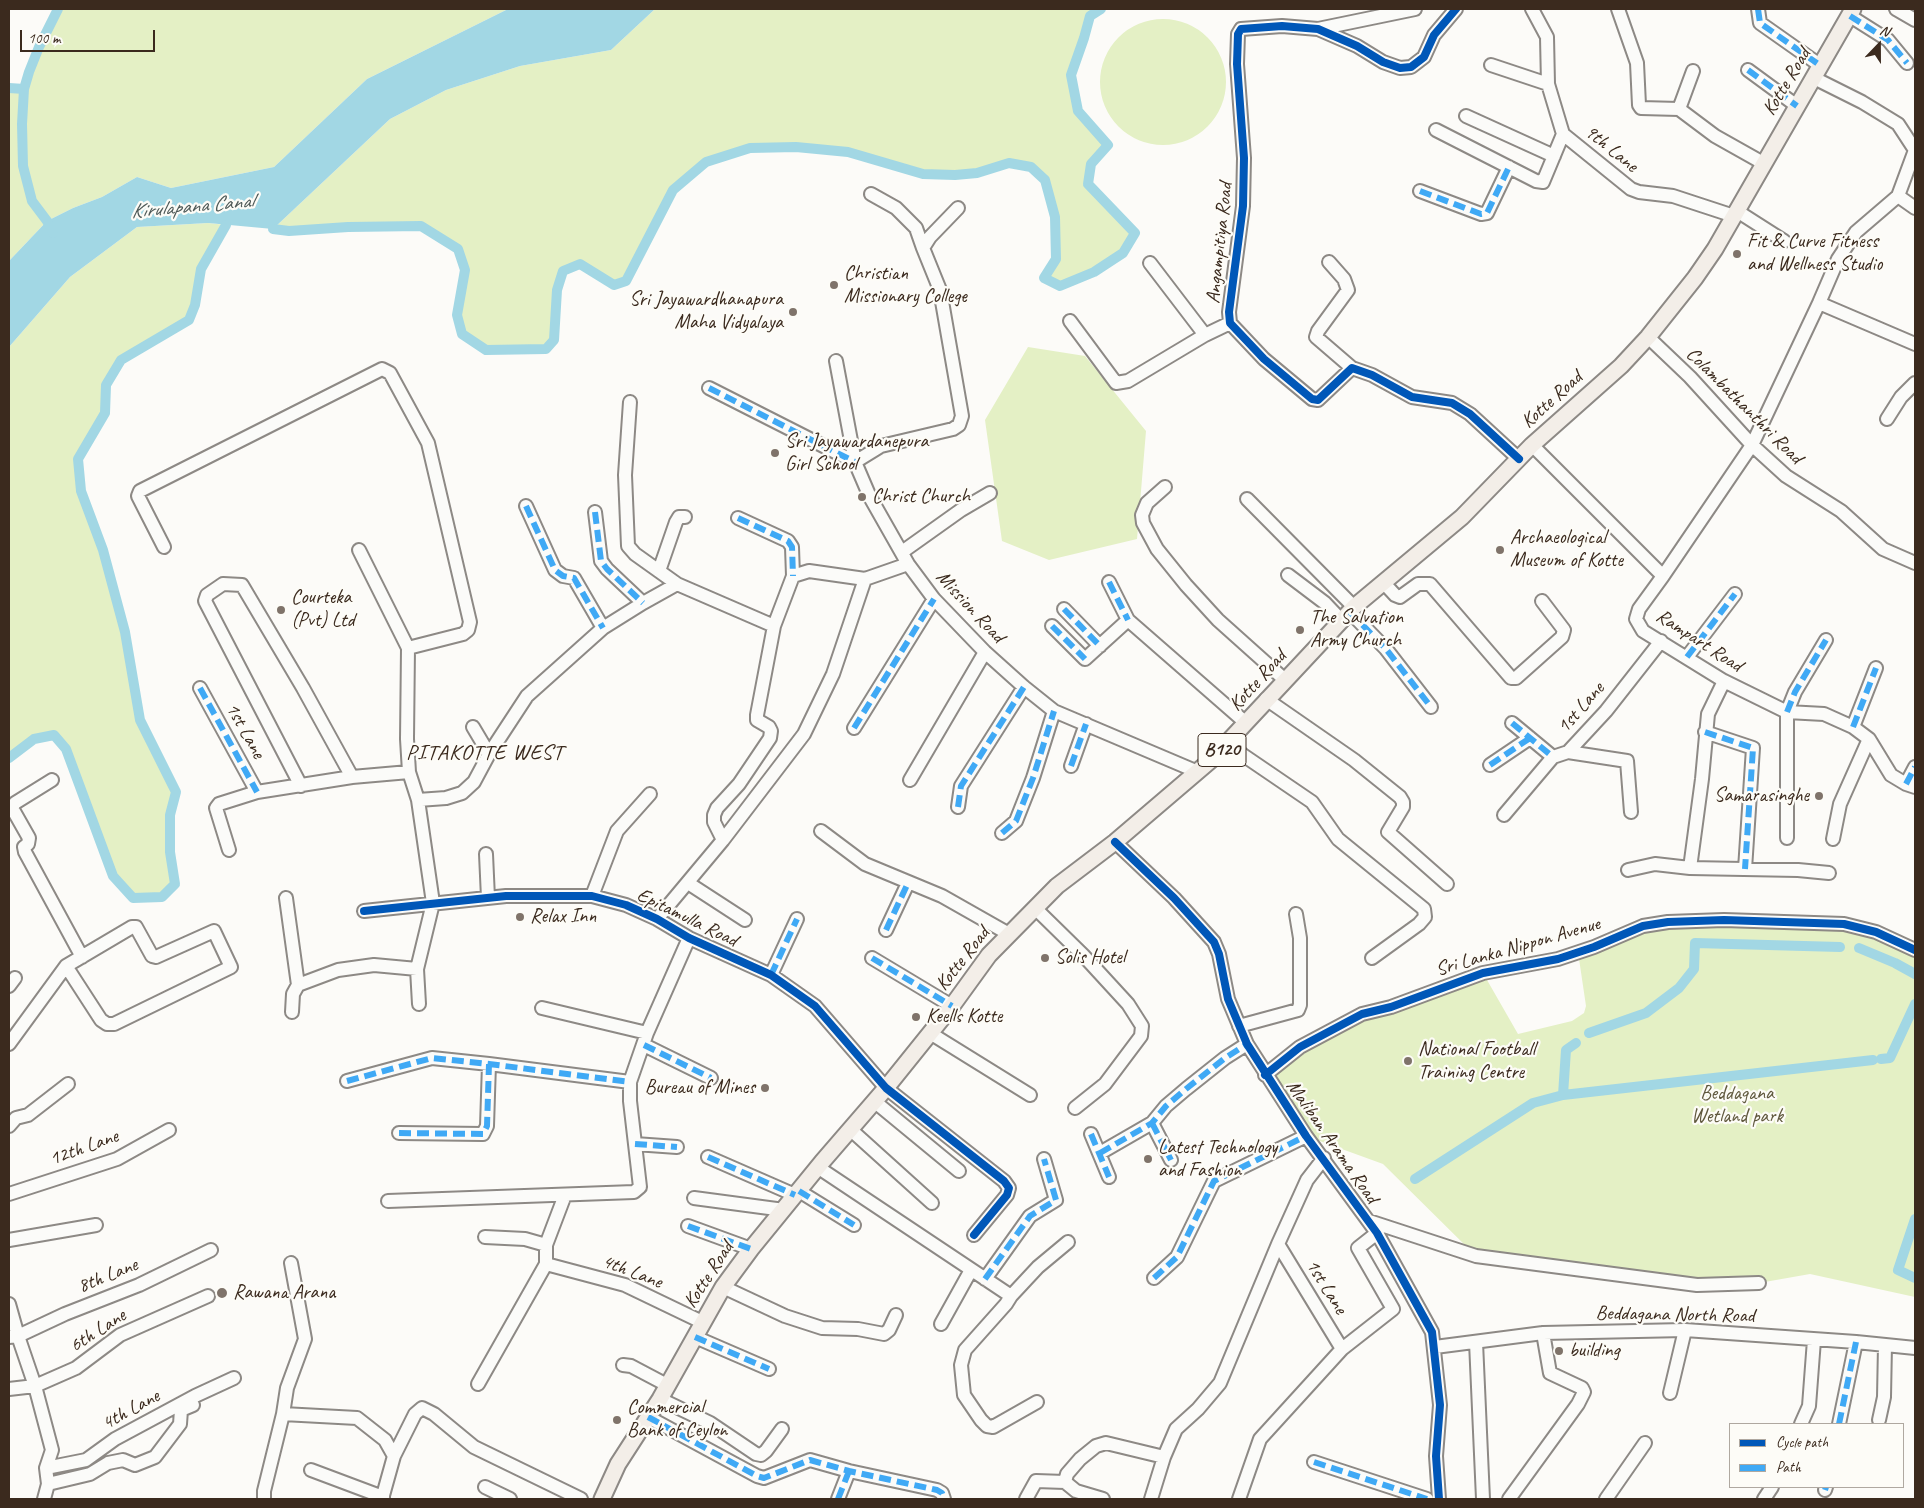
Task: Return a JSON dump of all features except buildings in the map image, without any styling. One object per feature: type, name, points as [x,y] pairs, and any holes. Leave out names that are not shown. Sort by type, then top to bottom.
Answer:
[{"type":"main road","name":"Kotte Road","points":[[602,1499],[618,1464],[663,1392],[723,1287],[751,1249],[952,1006],[989,955],[1057,886],[1115,842],[1198,772],[1229,743],[1266,699],[1348,613],[1462,516],[1532,445],[1621,366],[1648,338],[1695,278],[1735,214],[1851,12]]},
{"type":"street","points":[[1318,29],[1415,9]]},
{"type":"street","points":[[1318,29],[1357,46],[1383,62],[1400,68],[1411,67],[1424,57],[1434,35],[1456,9]]},
{"type":"street","name":"9th Lane","points":[[1532,9],[1547,36],[1548,84],[1563,134],[1630,189],[1639,192],[1673,196],[1735,214],[1784,241]]},
{"type":"street","points":[[1618,9],[1637,62],[1639,105],[1641,108],[1679,109],[1715,136],[1763,163]]},
{"type":"street","points":[[1663,576],[1752,445],[1819,304],[1838,259],[1856,232],[1898,196],[1915,150],[1898,124],[1817,72],[1760,23],[1758,9]]},
{"type":"street","points":[[1896,9],[1915,20]]},
{"type":"street","points":[[1851,12],[1888,40],[1907,64]]},
{"type":"street","name":"Angampitiya Road","points":[[1318,29],[1282,26],[1241,29],[1238,34],[1237,64],[1244,158],[1243,206],[1229,312],[1230,323],[1264,359],[1315,400],[1318,400],[1352,368]]},
{"type":"street","points":[[1491,65],[1548,84]]},
{"type":"street","points":[[1748,70],[1797,106]]},
{"type":"street","points":[[1679,109],[1693,71]]},
{"type":"street","points":[[1466,116],[1554,156]]},
{"type":"street","points":[[1436,130],[1542,182],[1563,134]]},
{"type":"street","points":[[1420,191],[1481,214],[1487,213],[1509,167]]},
{"type":"street","points":[[709,388],[855,462],[881,446],[954,429],[959,425],[962,416],[940,290],[916,228],[896,208],[871,194]]},
{"type":"street","points":[[1898,196],[1915,208]]},
{"type":"street","points":[[923,248],[958,208]]},
{"type":"street","points":[[1329,262],[1344,279],[1348,290],[1316,337],[1352,368],[1372,375],[1412,397],[1452,403],[1470,414],[1519,460]]},
{"type":"street","points":[[1150,263],[1205,335]]},
{"type":"street","points":[[1819,304],[1915,344]]},
{"type":"street","points":[[1070,321],[1116,383],[1128,381],[1205,335],[1230,323]]},
{"type":"street","name":"Colambathanthri Road","points":[[1648,338],[1690,377],[1752,445],[1786,476],[1841,511],[1883,549],[1915,563]]},
{"type":"street","name":"Mission Road","points":[[836,361],[855,462],[870,498],[908,564],[934,599],[985,652],[1024,688],[1054,711],[1198,772]]},
{"type":"street","points":[[164,547],[138,496],[140,491],[382,369],[390,374],[428,443],[470,622],[468,630],[463,634],[408,648]]},
{"type":"street","points":[[1887,419],[1901,397],[1915,383]]},
{"type":"street","points":[[630,402],[625,475],[628,546],[635,554],[677,584],[774,626]]},
{"type":"street","name":"Rampart Road","points":[[1532,445],[1663,576],[1639,609],[1636,619],[1643,630],[1724,681],[1787,712],[1824,714],[1853,727],[1869,739],[1891,775],[1911,785]]},
{"type":"street","points":[[1165,487],[1147,503],[1142,515],[1143,523],[1158,549],[1186,585],[1218,620],[1286,680]]},
{"type":"street","points":[[902,552],[990,493]]},
{"type":"street","points":[[1247,499],[1348,613],[1386,649],[1431,707]]},
{"type":"street","points":[[526,506],[555,570],[563,576],[574,578],[603,628]]},
{"type":"street","points":[[595,512],[601,560],[607,569],[643,603]]},
{"type":"street","points":[[659,571],[676,522],[679,517],[685,517]]},
{"type":"street","points":[[723,840],[714,822],[717,808],[739,784],[770,738],[771,731],[757,720],[756,715],[774,626],[793,576],[792,547],[788,541],[738,518]]},
{"type":"street","points":[[359,550],[408,648],[407,730],[410,772],[418,800],[433,903],[417,969],[419,1004]]},
{"type":"street","points":[[793,576],[809,571],[865,579],[908,564]]},
{"type":"street","points":[[1288,575],[1325,603],[1348,613]]},
{"type":"street","points":[[656,919],[723,840],[804,734],[834,674],[865,579]]},
{"type":"street","points":[[1110,582],[1128,620],[1246,723]]},
{"type":"street","points":[[1383,582],[1395,595],[1400,597],[1418,584],[1430,584],[1511,678],[1516,678],[1562,637],[1564,630],[1542,601]]},
{"type":"street","points":[[301,786],[206,601],[207,595],[223,584],[242,585],[352,777]]},
{"type":"street","points":[[418,800],[446,798],[462,793],[474,782],[489,754],[527,696],[603,628],[677,584]]},
{"type":"street","points":[[1687,656],[1735,594]]},
{"type":"street","points":[[854,728],[934,599]]},
{"type":"street","points":[[1064,609],[1100,646]]},
{"type":"street","points":[[1052,626],[1085,659],[1128,620]]},
{"type":"street","points":[[1787,838],[1787,712],[1795,692],[1826,640]]},
{"type":"street","name":"1st Lane","points":[[1504,814],[1553,757],[1568,752],[1606,711],[1661,641]]},
{"type":"street","points":[[910,780],[985,652]]},
{"type":"street","points":[[1853,727],[1876,668]]},
{"type":"street","points":[[1690,868],[1702,779],[1708,714],[1724,681]]},
{"type":"street","name":"1st Lane","points":[[200,688],[257,792]]},
{"type":"street","points":[[958,807],[961,786],[1024,688]]},
{"type":"street","points":[[1266,699],[1354,760],[1400,797],[1403,807],[1388,832],[1447,884]]},
{"type":"street","points":[[1002,834],[1016,821],[1033,778],[1054,711]]},
{"type":"street","points":[[1512,723],[1553,757]]},
{"type":"street","points":[[1071,766],[1086,724]]},
{"type":"street","points":[[473,727],[489,754]]},
{"type":"street","points":[[1705,732],[1753,748],[1745,869]]},
{"type":"street","points":[[1490,765],[1530,738]]},
{"type":"street","points":[[1833,839],[1840,804],[1869,739]]},
{"type":"street","points":[[1229,743],[1243,755],[1312,802],[1338,839],[1424,909],[1425,917],[1419,924],[1372,958]]},
{"type":"street","points":[[1568,752],[1627,761],[1631,812]]},
{"type":"street","points":[[1911,785],[1915,767]]},
{"type":"street","points":[[229,850],[216,808],[219,804],[257,792],[352,777],[410,772]]},
{"type":"street","points":[[52,780],[15,803],[12,808],[29,838],[28,844],[24,847],[25,852],[82,957]]},
{"type":"street","points":[[592,896],[617,831],[650,794]]},
{"type":"street","points":[[822,830],[864,864],[942,896],[1008,934]]},
{"type":"street","name":"Maliban Arama Road","points":[[1115,842],[1174,898],[1214,942],[1219,954],[1228,999],[1247,1044],[1306,1136],[1324,1158],[1377,1233],[1432,1332],[1440,1405],[1436,1456],[1439,1499]]},
{"type":"street","points":[[486,854],[488,898]]},
{"type":"street","points":[[1628,870],[1655,864],[1690,868],[1798,870],[1829,874]]},
{"type":"street","points":[[688,883],[745,920]]},
{"type":"street","points":[[886,930],[908,883]]},
{"type":"street","name":"Epitamulla Road","points":[[364,911],[506,896],[592,896],[626,905],[656,919],[689,938],[771,975],[815,1006],[886,1088],[1004,1181],[1009,1188],[1007,1195],[974,1234]]},
{"type":"street","points":[[286,898],[298,985],[293,994],[292,1012]]},
{"type":"street","points":[[1035,908],[1083,955],[1128,1004],[1142,1026],[1141,1036],[1105,1084],[1075,1108]]},
{"type":"street","points":[[1239,1026],[1298,1010],[1300,1005],[1300,938],[1296,914]]},
{"type":"street","points":[[771,975],[798,919]]},
{"type":"street","name":"Sri Lanka Nippon Avenue","points":[[1265,1074],[1300,1046],[1362,1014],[1391,1007],[1483,973],[1558,959],[1594,947],[1643,926],[1668,922],[1724,920],[1844,924],[1876,932],[1915,950]]},
{"type":"street","points":[[9,1044],[66,966],[132,927],[136,927],[152,956],[156,957],[214,931],[231,967],[114,1024],[107,1024],[101,1020],[66,966]]},
{"type":"street","points":[[388,1201],[634,1192],[640,1187],[630,1082],[689,938]]},
{"type":"street","points":[[872,958],[952,1006]]},
{"type":"street","points":[[298,985],[338,970],[374,965],[417,969]]},
{"type":"street","points":[[542,1008],[646,1039],[712,1078]]},
{"type":"street","points":[[930,1033],[1030,1095]]},
{"type":"street","points":[[1100,1153],[1152,1123],[1166,1106],[1180,1094],[1247,1044]]},
{"type":"street","points":[[347,1081],[432,1058],[630,1082]]},
{"type":"street","points":[[398,1133],[483,1134],[487,1126],[489,1064]]},
{"type":"street","points":[[9,1126],[16,1118],[28,1115],[68,1084]]},
{"type":"street","points":[[874,1101],[959,1171]]},
{"type":"street","points":[[1152,1123],[1171,1160]]},
{"type":"street","points":[[850,1129],[932,1203]]},
{"type":"street","name":"12th Lane","points":[[9,1194],[117,1159],[169,1130]]},
{"type":"street","points":[[1091,1134],[1109,1178]]},
{"type":"street","points":[[1154,1278],[1177,1257],[1214,1181],[1306,1136]]},
{"type":"street","points":[[635,1144],[677,1147]]},
{"type":"street","points":[[708,1157],[797,1193],[854,1225]]},
{"type":"street","points":[[1151,1499],[1164,1457],[1176,1429],[1198,1409],[1220,1383],[1307,1180],[1324,1158]]},
{"type":"street","points":[[985,1279],[1030,1216],[1056,1200],[1044,1160]]},
{"type":"street","points":[[819,1168],[1010,1296]]},
{"type":"street","points":[[478,1384],[546,1264],[546,1245],[565,1195]]},
{"type":"street","points":[[694,1198],[784,1210]]},
{"type":"street","points":[[1369,1221],[1476,1256],[1688,1284],[1758,1282]]},
{"type":"street","points":[[9,1240],[96,1225]]},
{"type":"street","points":[[688,1226],[751,1249]]},
{"type":"street","points":[[1239,1499],[1260,1439],[1342,1349],[1393,1309],[1358,1248],[1377,1233]]},
{"type":"street","points":[[485,1237],[525,1239],[546,1245]]},
{"type":"street","points":[[1037,1402],[993,1427],[987,1426],[964,1395],[961,1365],[965,1350],[1006,1304],[1010,1296],[1038,1267],[1068,1242]]},
{"type":"street","name":"1st Lane","points":[[1278,1244],[1342,1349]]},
{"type":"street","name":"8th Lane","points":[[13,1337],[139,1285],[211,1250]]},
{"type":"street","points":[[264,1499],[264,1491],[283,1414],[287,1388],[305,1339],[291,1263]]},
{"type":"street","name":"4th Lane","points":[[546,1264],[625,1285],[702,1322]]},
{"type":"street","points":[[941,1324],[971,1270]]},
{"type":"street","points":[[723,1287],[785,1316],[822,1328],[858,1329],[884,1334],[889,1330],[896,1315]]},
{"type":"street","name":"6th Lane","points":[[9,1389],[35,1386],[76,1368],[120,1335],[208,1296]]},
{"type":"street","points":[[9,1304],[13,1337],[35,1386],[52,1450],[46,1468],[48,1484],[44,1499]]},
{"type":"street","points":[[1670,1393],[1685,1330]]},
{"type":"street","name":"Beddagana North Road","points":[[1435,1347],[1543,1333],[1685,1330],[1915,1348]]},
{"type":"street","points":[[1509,1499],[1578,1404],[1584,1392],[1582,1388],[1550,1374],[1543,1333]]},
{"type":"street","points":[[695,1337],[769,1368]]},
{"type":"street","points":[[1802,1423],[1809,1406],[1814,1340]]},
{"type":"street","points":[[1476,1342],[1483,1499]]},
{"type":"street","points":[[1839,1423],[1856,1342]]},
{"type":"street","points":[[1879,1420],[1884,1397],[1886,1345]]},
{"type":"street","points":[[623,1365],[631,1366],[663,1392],[756,1454],[761,1455],[766,1451],[782,1430]]},
{"type":"street","name":"4th Lane","points":[[46,1468],[86,1460],[114,1438],[234,1378]]},
{"type":"street","points":[[48,1484],[90,1474],[108,1463],[123,1460],[135,1465],[155,1457],[180,1424],[181,1410],[210,1398]]},
{"type":"street","points":[[311,1470],[382,1498],[394,1456],[415,1414],[422,1408],[434,1414],[474,1447],[581,1499]]},
{"type":"street","points":[[283,1414],[357,1418],[385,1440],[394,1456]]},
{"type":"street","points":[[648,1417],[756,1476],[764,1478],[810,1460],[849,1471],[937,1490],[942,1493],[944,1499]]},
{"type":"street","points":[[1066,1482],[1067,1474],[1080,1459],[1096,1446],[1106,1443],[1164,1457]]},
{"type":"street","points":[[1606,1499],[1645,1443]]},
{"type":"street","points":[[1314,1462],[1426,1499]]},
{"type":"street","points":[[838,1499],[849,1471]]},
{"type":"street","points":[[1026,1499],[1036,1482],[1066,1482],[1076,1491],[1103,1499]]},
{"type":"street","points":[[485,1487],[510,1499]]},
{"type":"street","points":[[1764,1499],[1771,1488]]},
{"type":"green space","points":[[58,9],[508,9],[367,79],[274,167],[171,188],[137,177],[102,197],[73,208],[47,221],[9,261],[9,88],[24,89],[39,47]]},
{"type":"green space","points":[[655,9],[1101,9],[1090,16],[1071,75],[1078,111],[1108,145],[1091,164],[1089,184],[1135,233],[1123,253],[1094,272],[1060,286],[1044,278],[1056,259],[1055,217],[1045,180],[1031,167],[1009,163],[977,173],[955,175],[923,174],[848,152],[796,147],[750,148],[706,162],[673,190],[626,281],[614,285],[580,264],[563,271],[557,290],[554,340],[546,349],[486,350],[462,334],[457,315],[465,271],[458,249],[421,226],[348,227],[289,231],[273,229],[390,119],[446,90],[520,66],[611,50]]},
{"type":"green space","points":[[1163,19],[1187,24],[1198,29],[1208,37],[1216,47],[1221,58],[1226,82],[1221,106],[1216,117],[1208,127],[1198,135],[1187,140],[1163,145],[1139,140],[1128,135],[1118,127],[1110,117],[1105,106],[1100,82],[1105,58],[1110,47],[1118,37],[1128,29],[1139,24]]},
{"type":"green space","points":[[208,223],[226,225],[201,269],[195,305],[189,320],[121,360],[106,385],[105,413],[78,459],[81,491],[103,550],[125,632],[140,720],[176,792],[170,815],[170,852],[175,884],[162,897],[133,898],[113,876],[66,749],[54,735],[34,739],[9,758],[9,347],[70,277],[137,227]]},
{"type":"green space","points":[[1028,347],[1085,356],[1146,431],[1137,539],[1049,560],[1002,541],[985,420]]},
{"type":"green space","name":"Beddagana Wetland park","points":[[1844,924],[1915,950],[1915,1297],[1810,1274],[1759,1283],[1697,1285],[1476,1256],[1383,1164],[1306,1136],[1265,1075],[1362,1014],[1483,973],[1518,1034],[1572,1021],[1584,1013],[1586,1006],[1578,952],[1643,926]]},
{"type":"water","name":"Kirulapana Canal","points":[[508,9],[655,9],[611,50],[520,66],[446,90],[390,119],[273,229],[208,223],[137,227],[70,277],[9,347],[9,261],[47,221],[73,208],[102,197],[137,177],[171,188],[274,167],[367,79]]},
{"type":"waterway","points":[[53,233],[47,221],[32,201],[23,166],[22,124],[24,89],[29,72],[58,9]]},
{"type":"waterway","points":[[273,229],[289,231],[348,227],[421,226],[458,249],[465,270],[457,315],[462,334],[486,350],[546,349],[554,340],[557,290],[563,271],[580,264],[614,285],[626,281],[673,190],[706,162],[750,148],[796,147],[848,152],[923,174],[955,175],[977,173],[1009,163],[1031,167],[1045,180],[1055,217],[1056,259],[1044,278],[1060,286],[1094,272],[1123,253],[1135,233],[1088,184],[1091,164],[1108,145],[1078,111],[1071,75],[1090,16],[1101,9]]},
{"type":"waterway","points":[[9,88],[24,89]]},
{"type":"waterway","name":"Kirulapana Canal","points":[[9,758],[34,739],[54,735],[66,749],[113,876],[133,898],[162,897],[175,884],[170,852],[170,815],[176,792],[140,720],[125,632],[103,550],[81,491],[78,459],[105,413],[106,385],[121,360],[189,320],[195,305],[201,269],[226,225]]},
{"type":"waterway","points":[[1589,1033],[1646,1013],[1679,988],[1694,969],[1695,943],[1840,947]]},
{"type":"waterway","points":[[1859,948],[1895,963],[1915,974]]},
{"type":"waterway","points":[[1881,1059],[1890,1058],[1915,1004]]},
{"type":"waterway","points":[[1563,1095],[1566,1050],[1576,1043]]},
{"type":"waterway","points":[[1415,1179],[1533,1103],[1563,1095],[1873,1060]]},
{"type":"waterway","points":[[1915,1219],[1898,1270],[1915,1278]]},
{"type":"marked path","points":[[1758,9],[1760,23],[1821,66]]},
{"type":"marked path","points":[[1850,16],[1888,40],[1907,63]]},
{"type":"marked path","points":[[1748,70],[1797,106]]},
{"type":"marked path","points":[[1420,191],[1481,214],[1487,213],[1509,167]]},
{"type":"marked path","points":[[709,388],[855,462]]},
{"type":"marked path","points":[[526,506],[555,570],[563,576],[574,578],[603,628]]},
{"type":"marked path","points":[[595,512],[601,561],[643,603]]},
{"type":"marked path","points":[[738,518],[788,541],[792,547],[793,576]]},
{"type":"marked path","points":[[1109,582],[1128,620]]},
{"type":"marked path","points":[[1687,657],[1735,594]]},
{"type":"marked path","points":[[854,728],[934,599]]},
{"type":"marked path","points":[[1064,609],[1100,646]]},
{"type":"marked path","points":[[1350,612],[1386,649],[1431,707]]},
{"type":"marked path","points":[[1052,626],[1085,659]]},
{"type":"marked path","points":[[1787,712],[1795,692],[1826,640]]},
{"type":"marked path","points":[[1853,727],[1876,668]]},
{"type":"marked path","points":[[958,807],[961,786],[1024,687]]},
{"type":"marked path","points":[[200,688],[257,792]]},
{"type":"marked path","points":[[1002,833],[1016,821],[1033,778],[1054,711]]},
{"type":"marked path","points":[[1512,723],[1553,757]]},
{"type":"marked path","points":[[1071,766],[1086,724]]},
{"type":"marked path","points":[[1705,732],[1753,748],[1745,869]]},
{"type":"marked path","points":[[1490,765],[1530,738]]},
{"type":"marked path","points":[[1906,784],[1915,767]]},
{"type":"marked path","points":[[886,930],[908,883]]},
{"type":"marked path","points":[[771,975],[797,919]]},
{"type":"marked path","points":[[872,958],[952,1006]]},
{"type":"marked path","points":[[1100,1153],[1152,1123],[1166,1106],[1186,1089],[1225,1058],[1247,1044]]},
{"type":"marked path","points":[[644,1045],[711,1078]]},
{"type":"marked path","points":[[347,1081],[432,1058],[630,1082]]},
{"type":"marked path","points":[[399,1133],[483,1134],[487,1126],[489,1064]]},
{"type":"marked path","points":[[1152,1123],[1171,1160]]},
{"type":"marked path","points":[[1091,1134],[1109,1177]]},
{"type":"marked path","points":[[1154,1278],[1177,1257],[1214,1181],[1306,1136]]},
{"type":"marked path","points":[[635,1144],[677,1147]]},
{"type":"marked path","points":[[708,1157],[795,1195]]},
{"type":"marked path","points":[[985,1279],[1030,1216],[1056,1200],[1044,1159]]},
{"type":"marked path","points":[[799,1191],[854,1225]]},
{"type":"marked path","points":[[688,1226],[751,1249]]},
{"type":"marked path","points":[[695,1337],[769,1369]]},
{"type":"marked path","points":[[1839,1423],[1856,1342]]},
{"type":"marked path","points":[[648,1417],[764,1478],[810,1460],[849,1471],[937,1490],[942,1493],[944,1499]]},
{"type":"marked path","points":[[1314,1462],[1427,1499]]},
{"type":"marked path","points":[[838,1499],[849,1471]]},
{"type":"cycle path","points":[[1456,9],[1434,35],[1424,57],[1411,67],[1400,68],[1383,62],[1357,46],[1318,29],[1282,26],[1241,29],[1238,34],[1237,64],[1244,158],[1243,206],[1229,312],[1230,323],[1264,359],[1312,399],[1318,400],[1352,368],[1372,375],[1412,397],[1452,403],[1470,414],[1519,459]]},
{"type":"cycle path","points":[[1115,842],[1174,898],[1214,942],[1219,954],[1228,999],[1247,1044],[1306,1136],[1377,1233],[1432,1332],[1440,1405],[1436,1456],[1439,1499]]},
{"type":"cycle path","points":[[364,911],[506,896],[592,896],[626,905],[657,919],[689,938],[771,975],[815,1006],[886,1088],[1004,1181],[1009,1188],[1007,1195],[974,1235]]},
{"type":"cycle path","points":[[1265,1075],[1300,1047],[1362,1014],[1391,1007],[1483,973],[1558,959],[1594,947],[1643,926],[1668,922],[1724,920],[1844,924],[1876,932],[1915,950]]},
{"type":"place","name":"Fit & Curve Fitness and Wellness Studio","points":[[1737,254]]},
{"type":"place","name":"Christian Missionary College","points":[[834,285]]},
{"type":"place","name":"Sri Jayawardhanapura Maha Vidyalaya","points":[[793,312]]},
{"type":"place","name":"Sri Jayawardanepura Girl School","points":[[775,453]]},
{"type":"place","name":"Christ Church","points":[[862,497]]},
{"type":"place","name":"Archaeological Museum of Kotte","points":[[1500,550]]},
{"type":"place","name":"Courteka (Pvt) Ltd","points":[[281,610]]},
{"type":"place","name":"The Salvation Army Church","points":[[1300,630]]},
{"type":"place","name":"Samarasinghe","points":[[1819,796]]},
{"type":"place","name":"Relax Inn","points":[[520,917]]},
{"type":"place","name":"Solis Hotel","points":[[1045,958]]},
{"type":"place","name":"Keells Kotte","points":[[916,1017]]},
{"type":"place","name":"National Football Training Centre","points":[[1408,1061]]},
{"type":"place","name":"Bureau of Mines","points":[[765,1088]]},
{"type":"place","name":"Latest Technology and Fashion","points":[[1148,1159]]},
{"type":"place","name":"Rawana Arana","points":[[222,1293]]},
{"type":"place","name":"building","points":[[1559,1351]]},
{"type":"place","name":"Commercial Bank of Ceylon","points":[[617,1420]]},
{"type":"district","name":"PITAKOTTE WEST","points":[[485,753]]}]
